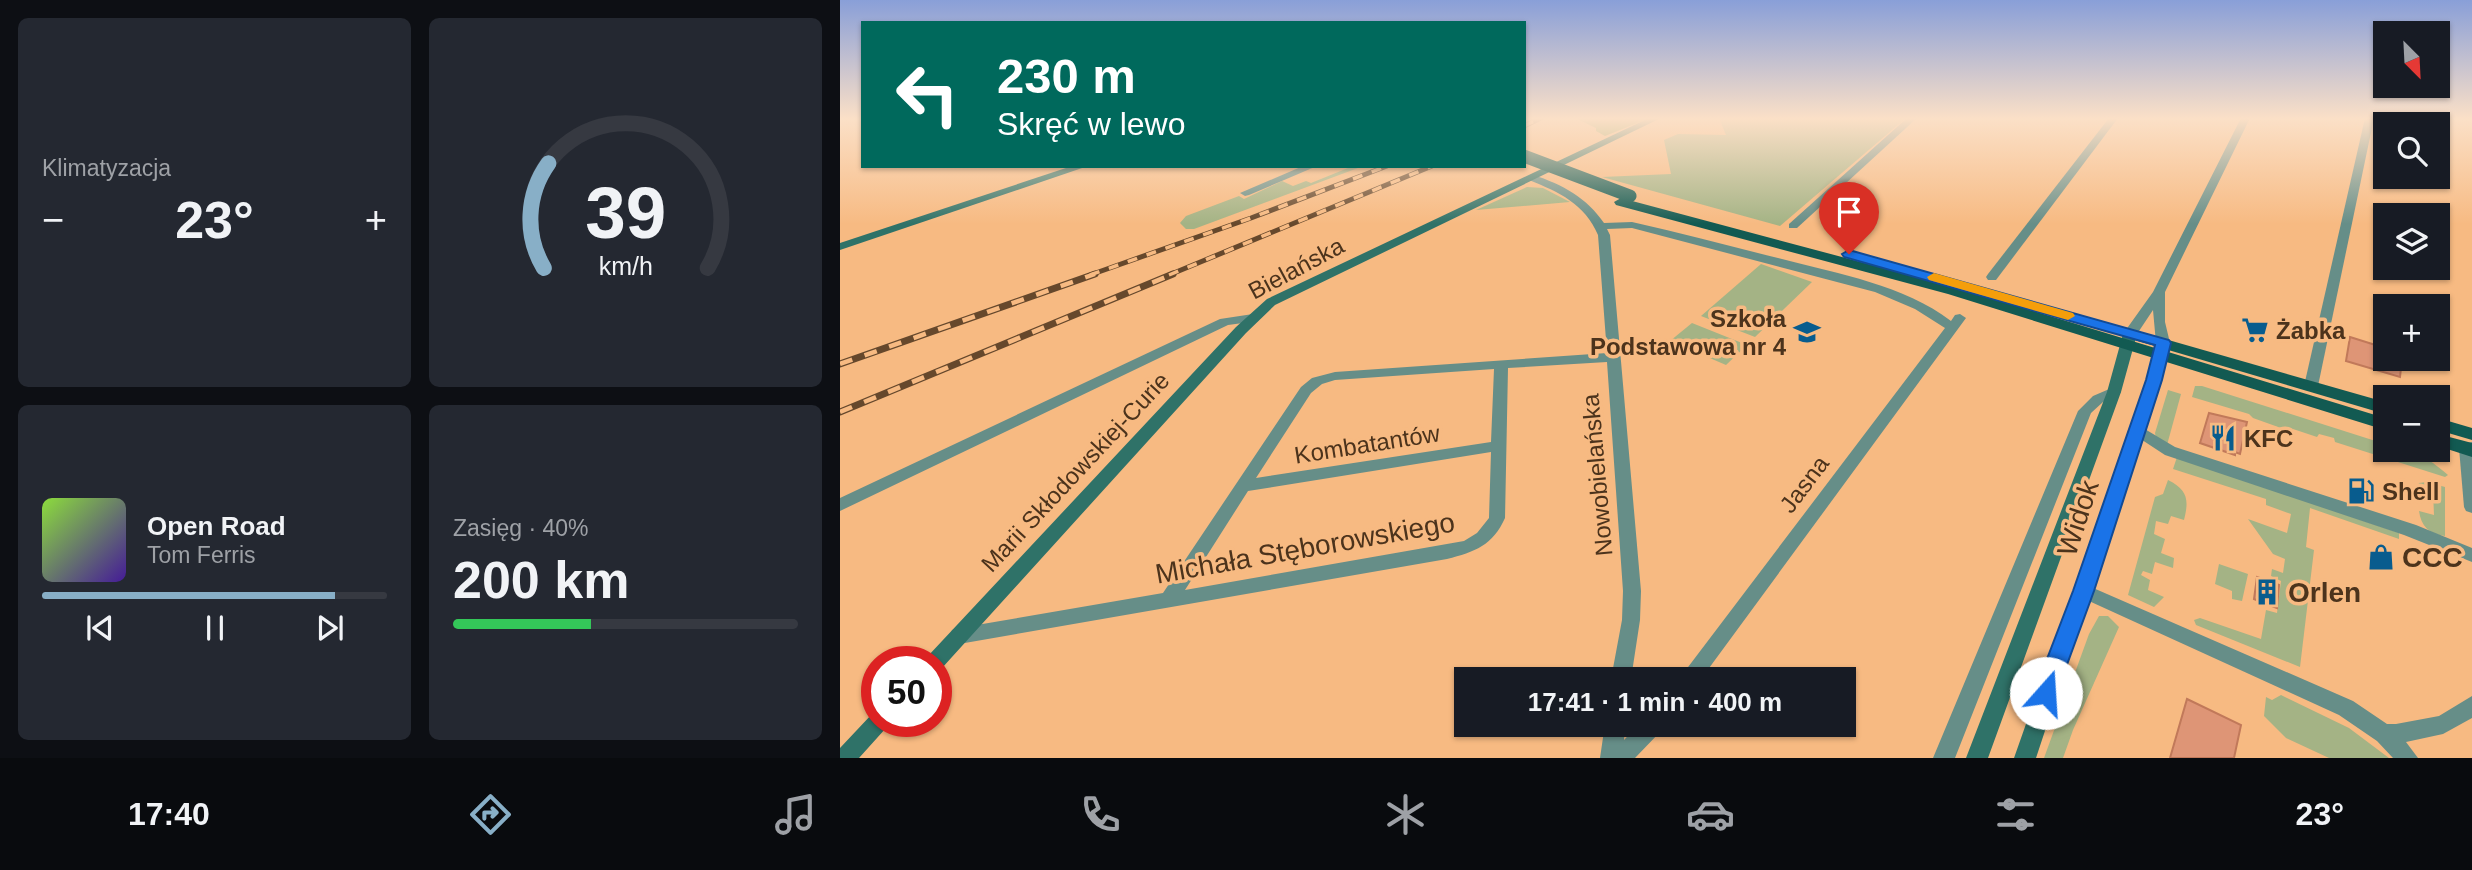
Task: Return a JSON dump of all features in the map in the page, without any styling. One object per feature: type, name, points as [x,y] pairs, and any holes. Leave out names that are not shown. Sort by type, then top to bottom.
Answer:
[{"type":"main road","points":[[1526,157],[1673,218],[2129,339],[2373,420]]},
{"type":"main road","points":[[1526,165],[1626,199]]},
{"type":"main road","points":[[2163,349],[2373,404]]},
{"type":"main road","points":[[2450,432],[2471,445]]},
{"type":"main road","points":[[2450,442],[2471,445]]},
{"type":"street","name":"Bielańska","points":[[840,505],[1218,326],[1237,319],[1253,318],[1278,298],[1583,153]]},
{"type":"street","points":[[1793,226],[1874,153]]},
{"type":"street","points":[[1992,277],[2087,153]]},
{"type":"street","name":"Widok","points":[[1977,758],[2114,392],[2129,339],[2159,292],[2228,153]]},
{"type":"street","points":[[2311,386],[2362,153]]},
{"type":"street","points":[[840,247],[1077,168]]},
{"type":"street","points":[[1245,193],[1307,168]]},
{"type":"street","points":[[1532,178],[1578,200],[1593,213],[1601,226]]},
{"type":"street","name":"Jasna","points":[[1601,226],[1639,227],[1843,279],[1956,323],[1698,667]]},
{"type":"street","name":"Nowobielańska","points":[[1601,226],[1632,591],[1631,620],[1623,667]]},
{"type":"street","name":"Widok","points":[[2025,758],[2053,671],[2084,591],[2163,349],[2159,322],[2159,292]]},
{"type":"street","name":"Marii Skłodowskiej-Curie","points":[[950,646],[1253,318]]},
{"type":"street","points":[[1169,598],[1306,390],[1317,381],[1335,376],[1614,357]]},
{"type":"street","name":"Michała Stęborowskiego","points":[[959,636],[1447,552],[1476,543],[1490,533],[1497,518],[1501,365]]},
{"type":"street","name":"Widok","points":[[1944,758],[2085,411],[2098,399],[2114,392]]},
{"type":"street","points":[[2138,430],[2170,451],[2410,530],[2472,555]]},
{"type":"street","points":[[2471,445],[2472,507]]},
{"type":"street","name":"Kombatantów","points":[[1244,486],[1498,446]]},
{"type":"street","points":[[2084,591],[2346,708],[2385,734],[2407,758]]},
{"type":"street","points":[[2385,734],[2422,731],[2454,719],[2472,705]]},
{"type":"street","points":[[845,758],[864,737]]},
{"type":"street","points":[[1611,758],[1613,737]]},
{"type":"street","points":[[1620,758],[1641,737]]},
{"type":"green space","points":[[1667,153],[1865,153],[1780,226],[1602,177],[1671,174]]},
{"type":"green space","points":[[1348,168],[1358,168],[1194,229],[1186,229],[1180,223],[1186,216],[1239,196],[1244,199],[1282,181],[1293,186],[1306,181],[1311,183]]},
{"type":"green space","points":[[1527,187],[1543,188],[1570,202],[1476,210]]},
{"type":"green space","points":[[1761,264],[1812,282],[1755,337],[1701,316]]},
{"type":"green space","points":[[1692,323],[1747,345],[1726,365],[1670,341]]},
{"type":"green space","points":[[2195,386],[2202,386],[2373,440],[2373,454],[2335,442],[2334,438],[2319,434],[2317,437],[2293,429],[2292,432],[2253,418],[2249,414],[2192,397]]},
{"type":"green space","points":[[2168,390],[2181,394],[2167,445],[2156,438],[2155,433]]},
{"type":"green space","points":[[2177,457],[2399,533],[2399,539],[2310,508],[2306,547],[2314,550],[2300,667],[2196,625],[2194,620],[2200,618],[2261,639],[2266,610],[2277,613],[2281,581],[2271,576],[2272,569],[2283,573],[2285,559],[2273,554],[2248,519],[2287,533],[2291,514],[2266,505],[2266,499],[2173,469]]},
{"type":"green space","points":[[2398,462],[2431,462],[2448,475],[2445,477]]},
{"type":"green space","points":[[2168,480],[2183,492],[2186,507],[2184,520],[2171,516],[2168,524],[2156,521],[2154,534],[2165,539],[2161,553],[2174,558],[2173,568],[2155,562],[2152,574],[2143,571],[2141,575],[2150,580],[2148,590],[2164,597],[2154,607],[2128,595],[2155,497],[2163,494]]},
{"type":"green space","points":[[2427,482],[2445,487],[2445,536],[2430,531],[2420,516],[2419,511],[2434,515],[2433,491],[2418,486],[2419,483]]},
{"type":"green space","points":[[2219,564],[2248,574],[2242,601],[2232,599],[2232,591],[2215,584]]},
{"type":"green space","points":[[2099,616],[2108,616],[2119,627],[2063,758],[2044,758],[2089,634]]},
{"type":"green space","points":[[2281,695],[2349,728],[2389,758],[2329,758],[2286,738],[2264,716],[2266,697],[2272,700]]},
{"type":"building","points":[[2350,337],[2373,344],[2373,369],[2346,361]]},
{"type":"building","points":[[2380,371],[2401,371],[2400,377]]},
{"type":"building","name":"KFC","points":[[2209,413],[2247,422],[2240,454],[2235,452],[2235,455],[2200,443]]},
{"type":"building","name":"Orlen","points":[[2257,577],[2279,585],[2277,608],[2254,599]]},
{"type":"building","points":[[2187,699],[2241,725],[2234,758],[2170,758]]},
{"type":"railway","points":[[1090,275],[1382,168]]},
{"type":"railway","points":[[1169,275],[1427,168]]},
{"type":"railway","points":[[840,364],[1095,274]]},
{"type":"railway","points":[[840,412],[1173,274]]},
{"type":"slow traffic","points":[[1934,277],[2068,316]]},
{"type":"place","name":"Żabka","points":[[2255,330]]},
{"type":"place","name":"Szkoła Podstawowa nr 4","points":[[1807,332]]},
{"type":"place","name":"KFC","points":[[2223,438]]},
{"type":"place","name":"Shell","points":[[2361,491]]},
{"type":"place","name":"CCC","points":[[2381,557]]},
{"type":"place","name":"Orlen","points":[[2267,592]]},
{"type":"route","points":[[1849,254],[2163,343],[2162,355],[2084,591],[2046,693]]}]
